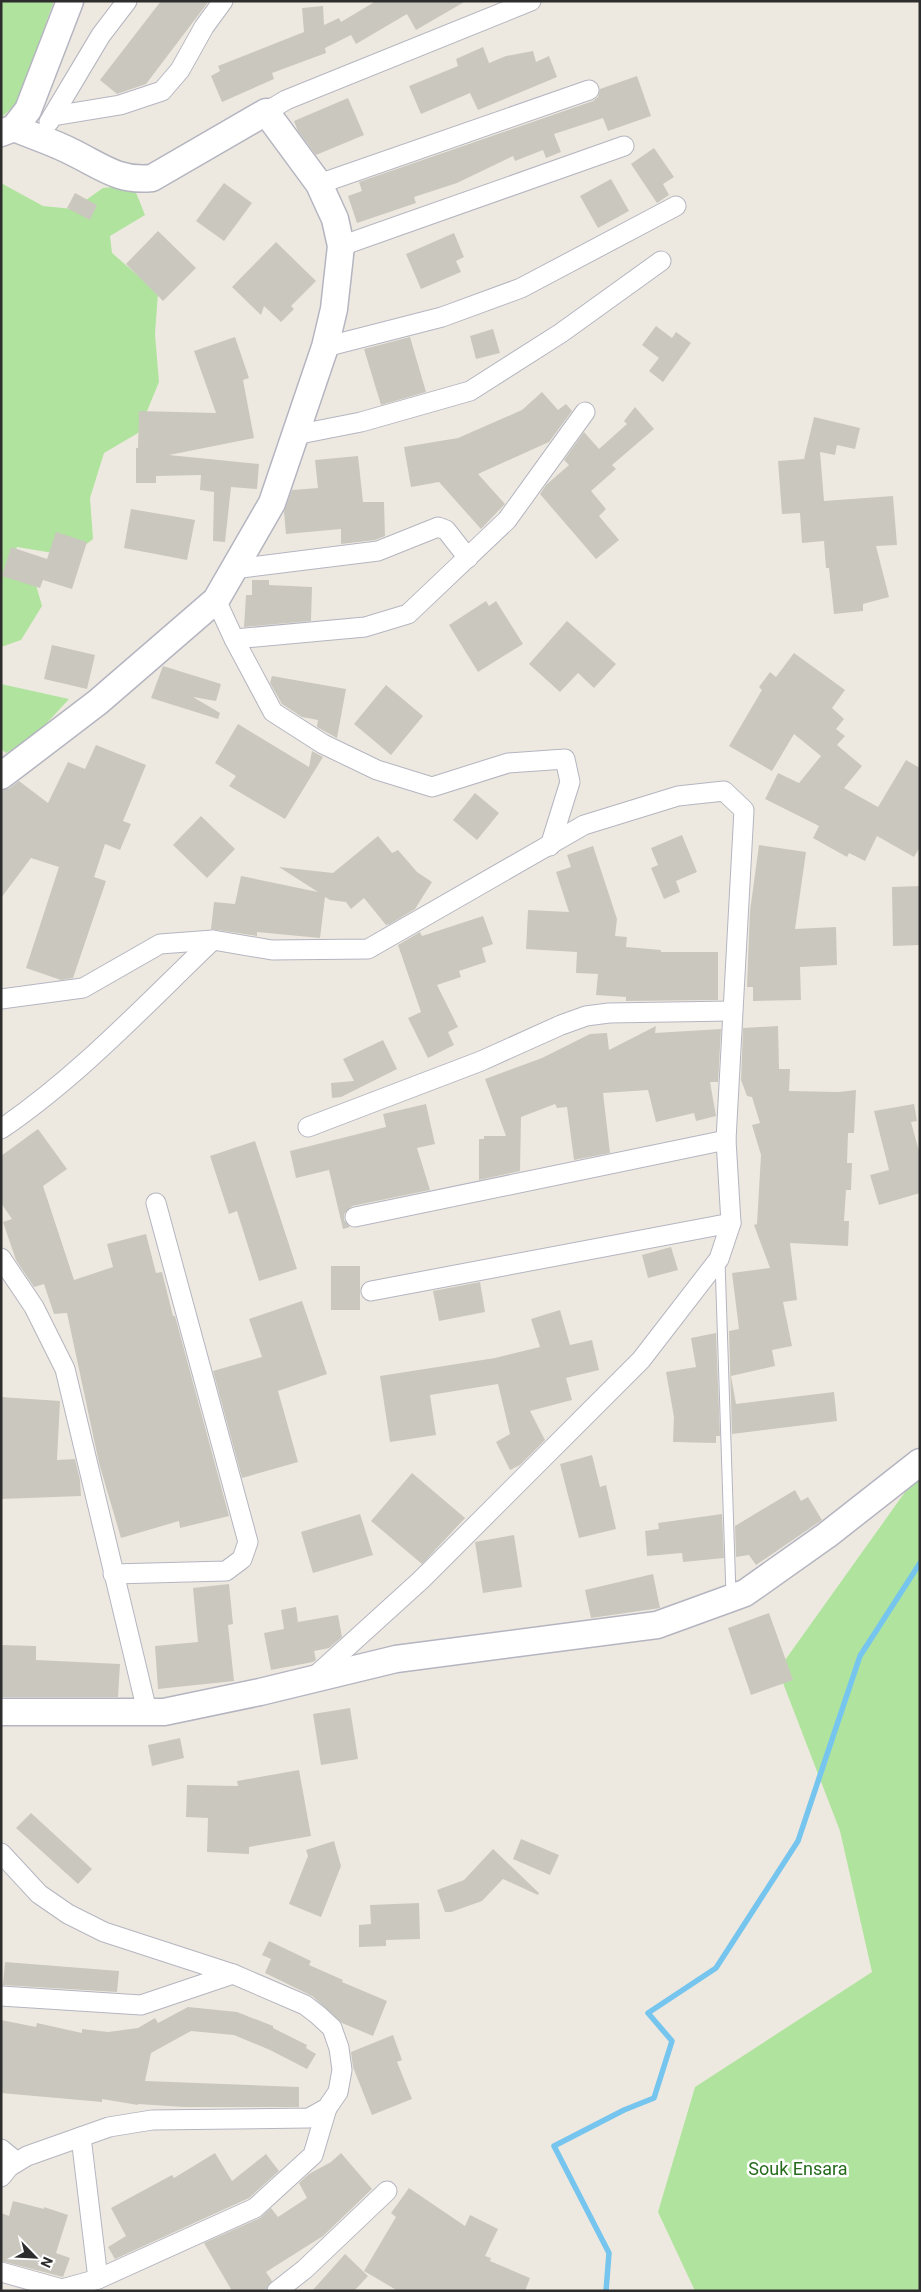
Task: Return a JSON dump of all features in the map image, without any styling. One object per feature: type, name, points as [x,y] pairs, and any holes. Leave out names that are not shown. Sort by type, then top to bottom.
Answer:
[{"type":"street","points":[[7,130],[28,110],[70,1]]},
{"type":"street","points":[[40,138],[100,35],[127,1]]},
{"type":"street","points":[[53,116],[120,105],[162,91],[180,70],[204,27],[223,1]]},
{"type":"street","points":[[7,130],[40,138],[71,151],[109,172],[135,180],[152,178],[286,100],[531,1]]},
{"type":"street","points":[[319,184],[589,90]]},
{"type":"street","points":[[1,776],[98,702],[216,600],[272,503],[325,347],[334,309],[341,246],[335,219],[319,184],[266,112]]},
{"type":"street","points":[[341,246],[624,146]]},
{"type":"street","points":[[325,347],[442,317],[521,288],[676,206]]},
{"type":"street","points":[[295,435],[361,422],[470,390],[561,332],[661,261]]},
{"type":"street","points":[[234,639],[365,628],[408,614],[507,520],[585,412]]},
{"type":"street","points":[[234,569],[378,551],[438,528],[446,530],[468,558]]},
{"type":"street","points":[[216,600],[234,639],[273,712],[324,744],[377,770],[432,787],[508,763],[564,759],[570,782],[550,846]]},
{"type":"street","points":[[1,999],[82,988],[160,944],[213,940],[272,950],[368,949],[584,825],[678,796],[724,791],[744,810],[726,1140],[731,1223],[720,1259],[641,1360],[421,1580],[312,1679]]},
{"type":"street","points":[[1,1129],[24,1113],[83,1064],[213,940]]},
{"type":"street","points":[[308,1127],[481,1061],[560,1025],[586,1016],[609,1013],[732,1011]]},
{"type":"street","points":[[355,1216],[726,1140]]},
{"type":"street","points":[[113,1574],[226,1571],[242,1559],[248,1542],[156,1203]]},
{"type":"street","points":[[371,1291],[731,1223]]},
{"type":"street","points":[[1,1258],[34,1307],[65,1369],[147,1711]]},
{"type":"street","points":[[1,1712],[164,1712],[396,1659],[657,1625],[746,1593],[827,1536],[920,1462]]},
{"type":"street","points":[[1,1853],[39,1894],[68,1914],[104,1932],[233,1974],[305,2005],[332,2028],[339,2048],[342,2070],[338,2092],[327,2108],[312,2155],[255,2208],[98,2279],[62,2290],[1,2272]]},
{"type":"street","points":[[1,1996],[141,2004],[233,1974]]},
{"type":"street","points":[[1,2177],[9,2167],[27,2156],[109,2127],[152,2120],[309,2118],[327,2108]]},
{"type":"street","points":[[80,2137],[98,2279]]},
{"type":"street","points":[[1,2149],[17,2162]]},
{"type":"street","points":[[277,2291],[305,2269],[387,2191]]},
{"type":"lane","points":[[720,1259],[731,1598]]},
{"type":"green space","points":[[1,1],[54,1],[17,103],[1,118]]},
{"type":"green space","points":[[1,183],[43,206],[73,209],[103,188],[133,185],[145,215],[110,236],[112,253],[158,293],[155,334],[159,382],[138,433],[104,453],[90,498],[93,539],[71,556],[17,547],[7,577],[36,585],[42,606],[21,640],[1,647]]},
{"type":"green space","points":[[1,684],[69,699],[33,738],[6,753],[1,749]]},
{"type":"green space","name":"Souk Ensara","points":[[920,1471],[920,2291],[695,2291],[658,2212],[695,2087],[872,1972],[840,1831],[778,1670]]},
{"type":"building","points":[[161,1],[209,1],[146,84],[117,94],[100,80]]},
{"type":"building","points":[[376,1],[466,1],[416,30],[407,14],[356,44],[351,35],[325,48],[326,53],[272,73],[274,79],[222,102],[211,76],[220,71],[218,66],[304,32],[302,8],[323,6],[324,25],[339,18],[341,22]]},
{"type":"building","points":[[483,47],[489,63],[506,56],[533,51],[536,62],[549,56],[557,77],[478,110],[470,93],[421,114],[409,86],[458,66],[456,59]]},
{"type":"building","points":[[637,76],[651,116],[608,131],[603,118],[554,134],[561,152],[546,158],[543,150],[515,161],[513,156],[457,183],[414,197],[416,203],[357,223],[348,196],[362,191],[359,182],[593,101],[598,97],[600,89]]},
{"type":"building","points":[[348,98],[364,135],[316,155],[298,131],[294,121]]},
{"type":"building","points":[[654,148],[674,177],[663,184],[669,195],[657,203],[631,164]]},
{"type":"building","points":[[611,179],[629,211],[598,228],[580,196]]},
{"type":"building","points":[[224,183],[252,203],[224,241],[196,221]]},
{"type":"building","points":[[75,193],[97,205],[90,220],[67,208]]},
{"type":"building","points":[[158,231],[196,268],[163,301],[126,264]]},
{"type":"building","points":[[454,233],[464,257],[456,261],[461,272],[421,289],[406,254]]},
{"type":"building","points":[[276,242],[316,281],[291,306],[294,309],[281,322],[264,306],[261,315],[232,287]]},
{"type":"building","points":[[656,326],[672,338],[676,332],[691,343],[663,382],[649,371],[659,358],[642,345]]},
{"type":"building","points":[[493,329],[500,353],[476,359],[470,336]]},
{"type":"building","points":[[235,337],[249,378],[243,380],[254,438],[169,455],[259,464],[257,489],[231,487],[225,542],[213,541],[214,492],[200,490],[201,475],[156,476],[156,483],[136,483],[136,448],[138,448],[139,411],[216,413],[194,351]]},
{"type":"building","points":[[410,337],[426,392],[381,405],[364,349]]},
{"type":"building","points":[[542,392],[558,410],[566,404],[572,411],[549,442],[478,474],[505,504],[481,529],[439,482],[411,487],[404,447],[458,438],[522,410]]},
{"type":"building","points":[[635,407],[654,429],[612,465],[616,469],[591,491],[606,509],[599,516],[619,540],[596,559],[540,494],[546,485],[569,465],[564,460],[584,432],[599,449],[627,424],[624,421]]},
{"type":"building","points":[[814,417],[860,428],[855,449],[837,445],[835,455],[820,452],[824,501],[893,496],[897,545],[876,546],[889,597],[863,604],[863,611],[834,614],[829,568],[826,568],[824,541],[802,543],[800,513],[782,514],[778,461],[804,459]]},
{"type":"building","points":[[358,456],[363,502],[384,502],[385,536],[375,540],[341,544],[341,529],[286,534],[284,512],[292,490],[318,488],[315,460]]},
{"type":"building","points":[[131,509],[195,520],[187,560],[124,548]]},
{"type":"building","points":[[56,532],[87,542],[72,589],[43,580],[40,588],[2,576],[11,547],[47,559]]},
{"type":"building","points":[[252,580],[269,580],[269,585],[312,587],[311,621],[244,627],[246,595],[252,595]]},
{"type":"building","points":[[486,601],[489,606],[496,601],[523,644],[478,672],[449,625]]},
{"type":"building","points":[[567,621],[616,664],[594,688],[578,673],[560,692],[529,664]]},
{"type":"building","points":[[52,645],[95,655],[87,689],[44,679]]},
{"type":"building","points":[[794,653],[845,690],[832,708],[844,719],[836,729],[845,736],[837,745],[862,766],[844,788],[878,807],[906,760],[920,768],[920,847],[914,857],[877,836],[865,861],[849,853],[847,857],[813,838],[819,826],[765,799],[778,773],[799,783],[821,756],[794,734],[772,771],[729,746],[762,690],[759,687],[770,672],[776,677]]},
{"type":"building","points":[[163,666],[221,684],[216,701],[193,697],[220,713],[218,719],[151,698]]},
{"type":"building","points":[[272,676],[346,689],[337,738],[317,727],[318,720],[302,717],[282,704],[270,683]]},
{"type":"building","points":[[386,685],[423,716],[391,755],[354,724]]},
{"type":"building","points":[[238,724],[309,767],[312,751],[323,757],[285,819],[229,786],[236,776],[215,763]]},
{"type":"building","points":[[96,745],[146,765],[123,821],[131,824],[120,850],[105,844],[94,877],[106,881],[73,978],[61,980],[26,968],[59,867],[31,858],[1,898],[1,791],[10,788],[19,781],[48,803],[68,762],[85,769]]},
{"type":"building","points":[[475,793],[499,813],[477,840],[453,820]]},
{"type":"building","points":[[201,816],[235,849],[207,878],[173,845]]},
{"type":"building","points":[[682,835],[697,872],[676,881],[680,892],[664,899],[651,868],[658,865],[651,848]]},
{"type":"building","points":[[378,836],[392,853],[398,850],[417,872],[432,882],[415,909],[390,924],[386,925],[364,898],[351,909],[346,902],[330,900],[325,897],[320,938],[257,932],[257,936],[211,929],[214,902],[235,904],[241,876],[318,892],[279,867],[333,873]]},
{"type":"building","points":[[759,845],[806,852],[795,929],[836,927],[837,965],[800,967],[801,1000],[753,1001],[753,987],[747,987],[750,911]]},
{"type":"building","points":[[593,846],[617,919],[615,936],[627,937],[626,947],[661,950],[661,952],[718,952],[718,1000],[626,1001],[626,997],[596,995],[598,974],[576,973],[577,952],[526,949],[528,910],[569,912],[556,872],[571,867],[567,855]]},
{"type":"building","points":[[920,886],[920,945],[893,946],[892,887]]},
{"type":"building","points":[[483,916],[493,944],[482,948],[486,962],[459,971],[461,977],[437,985],[458,1027],[448,1032],[454,1045],[428,1058],[408,1018],[421,1012],[398,945],[420,932],[422,936]]},
{"type":"building","points":[[656,1026],[655,1033],[721,1029],[718,1082],[710,1082],[716,1116],[696,1121],[694,1113],[656,1122],[648,1090],[603,1093],[610,1153],[574,1160],[567,1107],[557,1108],[555,1104],[521,1117],[520,1171],[479,1180],[479,1139],[484,1139],[484,1136],[506,1136],[485,1079],[542,1058],[590,1034],[607,1033],[609,1050]]},
{"type":"building","points":[[778,1026],[779,1069],[790,1069],[789,1091],[839,1092],[856,1090],[854,1133],[848,1133],[847,1163],[852,1163],[851,1190],[846,1190],[844,1221],[849,1221],[848,1246],[790,1243],[797,1300],[783,1302],[792,1346],[772,1350],[775,1366],[731,1376],[736,1404],[834,1392],[837,1421],[732,1434],[729,1331],[739,1329],[732,1273],[770,1268],[754,1225],[757,1224],[761,1155],[752,1125],[760,1123],[752,1097],[747,1096],[741,1080],[743,1028]]},
{"type":"building","points":[[383,1040],[397,1069],[341,1097],[332,1098],[331,1083],[354,1081],[343,1059]]},
{"type":"building","points":[[426,1104],[435,1144],[417,1148],[430,1190],[352,1206],[344,1214],[344,1220],[350,1227],[343,1229],[329,1170],[296,1178],[290,1151],[386,1127],[383,1114]]},
{"type":"building","points":[[914,1104],[917,1121],[911,1122],[920,1155],[920,1193],[879,1205],[870,1175],[889,1170],[874,1111]]},
{"type":"building","points":[[38,1129],[67,1169],[43,1186],[74,1280],[113,1267],[107,1244],[146,1234],[156,1273],[162,1272],[173,1316],[175,1316],[229,1516],[180,1528],[179,1521],[121,1538],[99,1463],[67,1313],[54,1314],[44,1284],[34,1287],[16,1260],[3,1222],[12,1219],[1,1203],[1,1156]]},
{"type":"building","points":[[255,1141],[297,1269],[259,1281],[237,1211],[229,1214],[210,1156]]},
{"type":"building","points":[[671,1247],[678,1270],[648,1278],[642,1255]]},
{"type":"building","points":[[331,1266],[360,1266],[360,1310],[331,1310]]},
{"type":"building","points":[[480,1282],[485,1312],[439,1321],[433,1291]]},
{"type":"building","points":[[302,1301],[327,1374],[278,1391],[298,1462],[242,1478],[213,1371],[262,1357],[249,1319]]},
{"type":"building","points":[[560,1310],[570,1345],[592,1340],[599,1370],[566,1378],[572,1400],[530,1411],[545,1440],[520,1465],[510,1470],[496,1442],[510,1434],[498,1384],[430,1395],[436,1435],[390,1442],[380,1376],[495,1358],[540,1347],[531,1319]]},
{"type":"building","points":[[716,1333],[720,1436],[716,1436],[716,1443],[673,1442],[674,1417],[666,1372],[696,1367],[691,1338]]},
{"type":"building","points":[[1,1397],[60,1401],[57,1460],[75,1459],[80,1480],[81,1496],[1,1499]]},
{"type":"building","points":[[592,1455],[600,1487],[606,1485],[616,1529],[579,1538],[560,1464]]},
{"type":"building","points":[[412,1473],[465,1518],[422,1564],[371,1521]]},
{"type":"building","points":[[795,1490],[801,1501],[808,1497],[822,1520],[756,1565],[749,1555],[736,1557],[735,1526]]},
{"type":"building","points":[[360,1514],[373,1555],[313,1573],[301,1532]]},
{"type":"building","points":[[722,1514],[724,1558],[683,1562],[682,1553],[647,1556],[645,1531],[659,1529],[658,1523]]},
{"type":"building","points":[[514,1535],[522,1587],[483,1593],[475,1542]]},
{"type":"building","points":[[653,1574],[660,1608],[591,1618],[585,1590]]},
{"type":"building","points":[[229,1584],[233,1624],[228,1625],[234,1681],[158,1689],[155,1646],[198,1642],[193,1588]]},
{"type":"building","points":[[296,1607],[298,1622],[338,1615],[342,1637],[329,1648],[314,1651],[316,1660],[313,1662],[271,1670],[264,1633],[284,1629],[281,1610]]},
{"type":"building","points":[[769,1613],[793,1680],[751,1695],[728,1628]]},
{"type":"building","points":[[1,1645],[36,1646],[36,1660],[120,1664],[118,1697],[1,1697]]},
{"type":"building","points":[[350,1708],[358,1759],[321,1765],[313,1714]]},
{"type":"building","points":[[180,1738],[184,1758],[152,1766],[148,1745]]},
{"type":"building","points":[[299,1770],[311,1836],[249,1847],[249,1854],[207,1852],[208,1818],[186,1817],[187,1785],[238,1786],[237,1781]]},
{"type":"building","points":[[31,1813],[92,1869],[78,1884],[16,1828]]},
{"type":"building","points":[[521,1839],[559,1855],[550,1875],[513,1859]]},
{"type":"building","points":[[334,1841],[341,1866],[321,1917],[289,1904],[308,1856],[306,1850]]},
{"type":"building","points":[[493,1849],[539,1893],[538,1895],[503,1879],[482,1901],[451,1912],[445,1912],[437,1890],[464,1880]]},
{"type":"building","points":[[419,1903],[420,1939],[386,1940],[386,1946],[359,1947],[359,1925],[371,1924],[370,1905]]},
{"type":"building","points":[[269,1941],[311,1961],[309,1965],[343,1980],[342,1982],[387,2001],[373,2036],[342,2023],[312,1996],[265,1973],[271,1959],[262,1955]]},
{"type":"building","points":[[5,1962],[119,1971],[117,1992],[3,1985]]},
{"type":"building","points":[[188,2007],[237,2012],[273,2026],[273,2028],[307,2045],[306,2048],[316,2054],[307,2069],[270,2050],[234,2035],[191,2031],[151,2053],[145,2081],[299,2087],[299,2107],[138,2105],[102,2099],[102,2102],[1,2093],[1,2020],[36,2027],[37,2023],[82,2033],[82,2029],[108,2032],[138,2028],[155,2018],[158,2023]]},
{"type":"building","points":[[393,2035],[402,2060],[397,2062],[412,2099],[372,2115],[353,2067],[351,2052]]},
{"type":"building","points":[[215,2153],[232,2181],[266,2154],[279,2171],[249,2198],[115,2259],[108,2247],[126,2236],[111,2208],[172,2175],[174,2178]]},
{"type":"building","points":[[341,2153],[372,2189],[323,2236],[266,2272],[272,2281],[266,2290],[232,2291],[204,2243],[260,2218],[271,2208],[278,2217],[307,2198],[299,2183],[309,2174],[331,2162]]},
{"type":"building","points":[[409,2188],[465,2226],[470,2215],[498,2229],[485,2256],[491,2258],[490,2261],[530,2278],[525,2291],[398,2291],[364,2271],[396,2217],[391,2213]]},
{"type":"building","points":[[13,2201],[44,2209],[44,2207],[68,2215],[56,2253],[70,2258],[63,2277],[1,2261],[1,2213],[9,2216]]},
{"type":"building","points":[[345,2254],[368,2276],[354,2291],[312,2291]]},
{"type":"waterway","points":[[606,2291],[609,2253],[554,2146],[624,2110],[654,2098],[672,2041],[648,2013],[716,1968],[798,1841],[860,1656],[920,1563]]}]
